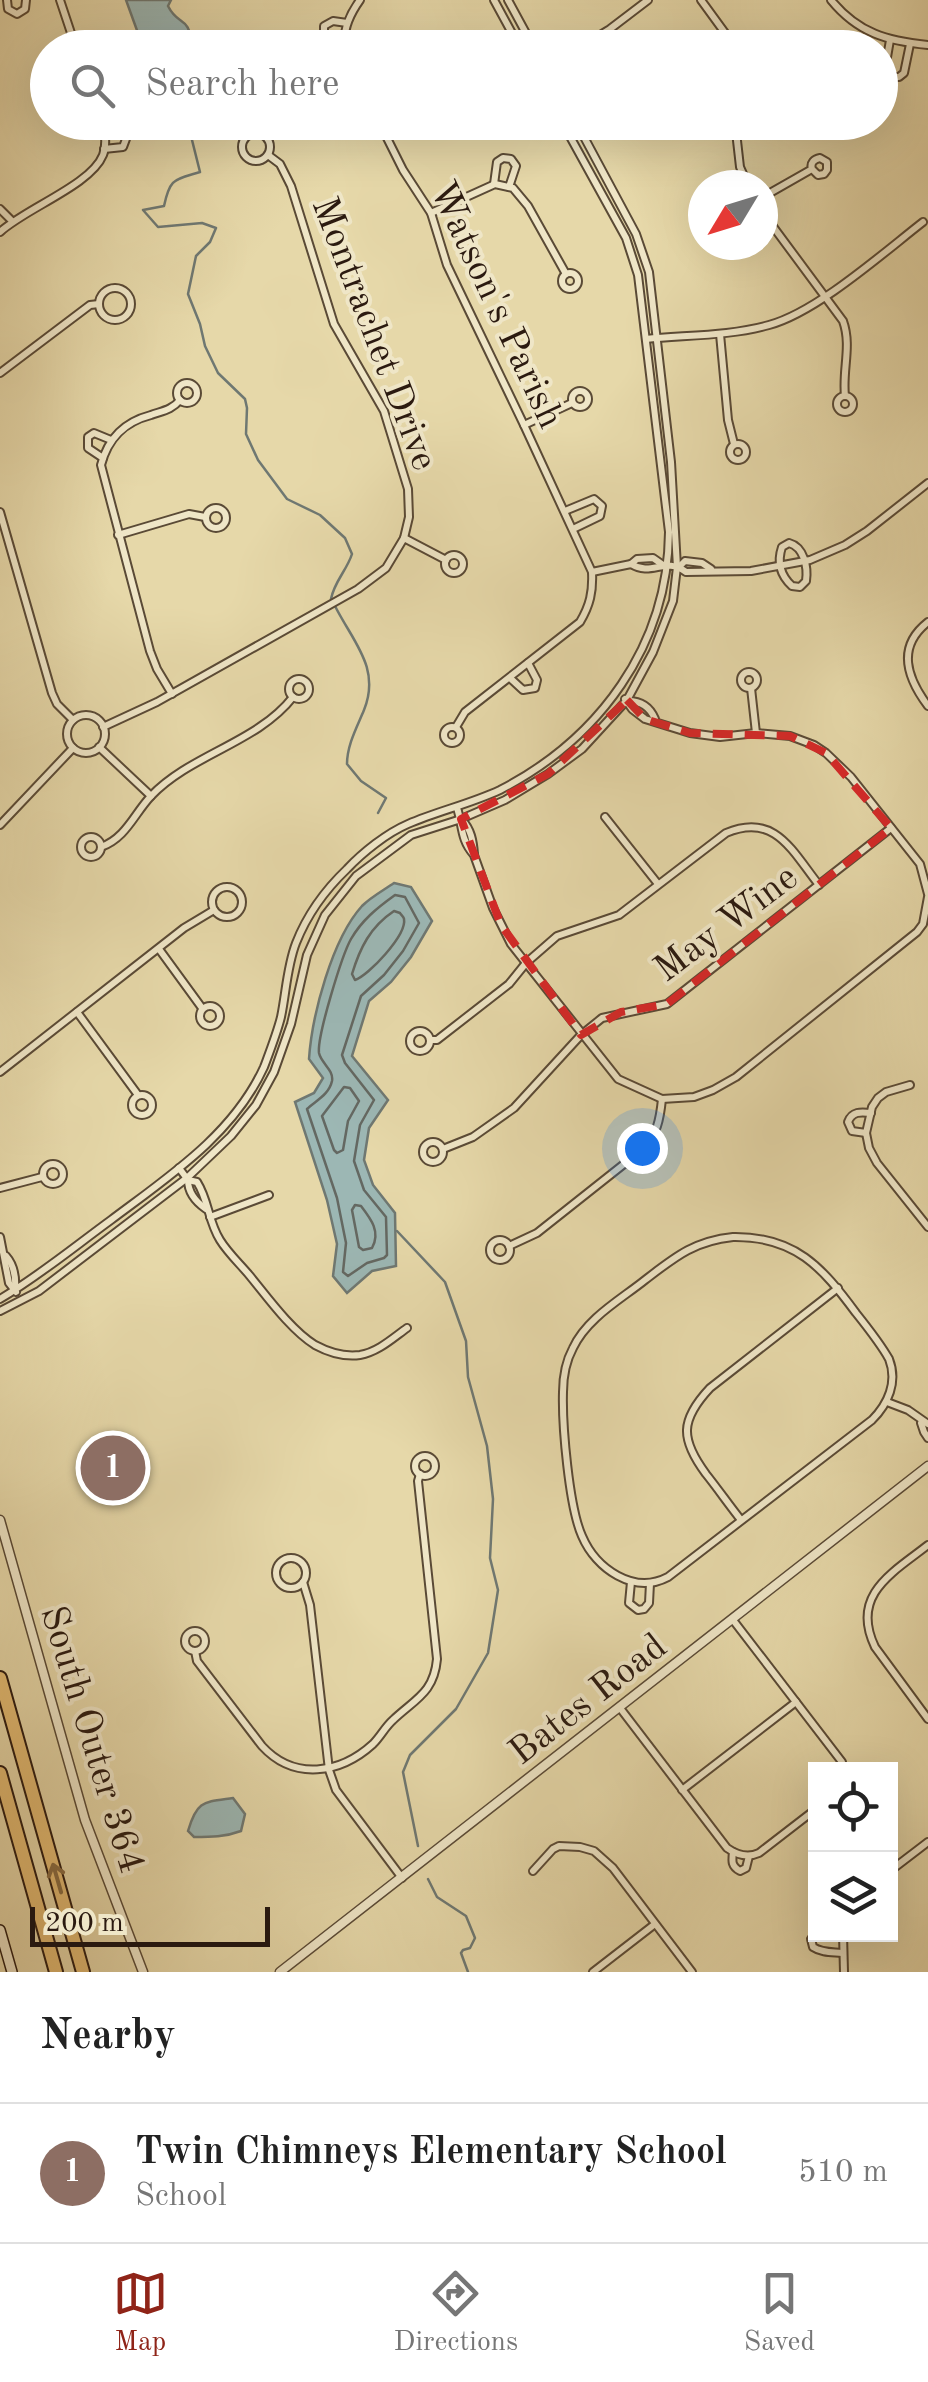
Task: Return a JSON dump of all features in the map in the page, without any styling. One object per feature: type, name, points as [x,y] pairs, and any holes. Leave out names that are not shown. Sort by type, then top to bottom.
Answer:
[{"type":"highway","points":[[0,1678],[83,1972]]},
{"type":"highway","points":[[0,1773],[56,1972]]},
{"type":"main road","points":[[0,1930],[12,1972]]},
{"type":"street","points":[[6,0],[8,9],[17,14],[25,9],[26,0]]},
{"type":"street","points":[[60,0],[70,30]]},
{"type":"street","points":[[346,30],[360,0]]},
{"type":"street","points":[[494,0],[510,30]]},
{"type":"street","points":[[508,0],[524,30]]},
{"type":"street","points":[[607,30],[648,0]]},
{"type":"street","points":[[700,0],[722,30]]},
{"type":"street","points":[[831,0],[865,30]]},
{"type":"street","points":[[324,30],[333,21],[347,23]]},
{"type":"street","points":[[898,41],[928,45]]},
{"type":"street","points":[[898,77],[904,73],[910,43]]},
{"type":"street","points":[[0,232],[83,178],[96,166],[104,140]]},
{"type":"street","points":[[104,149],[123,148],[126,140]]},
{"type":"street","name":"Montrachet Drive","points":[[244,140],[242,150],[247,158],[256,162],[268,155]]},
{"type":"street","name":"Montrachet Drive","points":[[267,140],[268,155]]},
{"type":"street","name":"Watson's Parish","points":[[389,140],[431,213],[447,265],[592,572]]},
{"type":"street","points":[[0,1299],[36,1277],[178,1168],[223,1128],[264,1067],[280,1021],[296,943],[325,894],[348,868],[405,825],[500,790],[542,765],[574,740],[617,693],[643,647],[662,597],[668,532],[638,275],[626,238],[572,140]]},
{"type":"street","points":[[0,1311],[38,1291],[188,1179],[232,1136],[274,1072],[291,1024],[307,955],[325,916],[356,876],[410,836],[504,800],[582,749],[628,700],[653,652],[670,612],[678,567],[658,338],[649,272],[636,234],[586,140]]},
{"type":"street","points":[[737,140],[741,170]]},
{"type":"street","name":"Montrachet Drive","points":[[268,155],[280,164],[291,186],[334,324],[384,411],[408,490],[409,517],[404,538]]},
{"type":"street","points":[[494,184],[498,162],[512,159],[516,166],[510,187]]},
{"type":"street","points":[[778,189],[812,170]]},
{"type":"street","points":[[431,213],[494,184],[510,187],[522,196],[566,274]]},
{"type":"street","points":[[0,209],[12,221]]},
{"type":"street","points":[[646,339],[720,334],[772,325],[825,296],[923,222]]},
{"type":"street","points":[[778,233],[843,321],[848,341],[844,396]]},
{"type":"street","points":[[116,288],[130,296],[132,306],[126,316],[117,320],[103,314],[99,304],[102,294],[116,288]]},
{"type":"street","points":[[0,374],[90,305],[99,304]]},
{"type":"street","points":[[720,334],[734,444]]},
{"type":"street","points":[[172,694],[153,660],[101,465],[118,430],[180,400]]},
{"type":"street","points":[[524,425],[572,403]]},
{"type":"street","points":[[103,458],[88,448],[88,437],[94,434],[111,440]]},
{"type":"street","points":[[456,727],[465,712],[580,622],[592,596],[592,572],[632,564],[638,569],[652,570],[665,565],[686,572],[752,571],[804,562],[868,531],[928,483]]},
{"type":"street","points":[[564,511],[594,500],[602,506],[600,516],[573,529]]},
{"type":"street","points":[[0,512],[50,687],[57,704],[73,720]]},
{"type":"street","points":[[118,535],[189,514],[205,517]]},
{"type":"street","points":[[103,727],[172,694],[371,580],[386,568],[404,538],[446,560]]},
{"type":"street","points":[[795,544],[804,562],[806,581],[792,586],[781,567],[782,547],[795,544]]},
{"type":"street","points":[[928,622],[916,631],[908,658],[913,686],[928,706]]},
{"type":"street","points":[[510,678],[523,690],[535,688],[537,680],[528,663]]},
{"type":"street","points":[[751,688],[756,733]]},
{"type":"street","points":[[457,808],[460,828],[500,925],[526,963],[618,1079],[662,1099],[694,1097],[736,1077],[917,932],[926,914],[928,896],[920,864],[851,777],[826,753],[790,736],[756,733],[720,737],[690,733],[645,718],[617,693]]},
{"type":"street","points":[[102,846],[119,837],[151,796],[195,763],[274,718],[293,696]]},
{"type":"street","points":[[79,716],[96,718],[103,727],[104,739],[99,747],[85,753],[73,748],[67,734],[79,716]]},
{"type":"street","points":[[99,747],[151,796]]},
{"type":"street","points":[[0,824],[73,748]]},
{"type":"street","points":[[605,816],[658,884]]},
{"type":"street","points":[[431,1040],[437,1040],[486,1003],[557,936],[619,915],[726,833],[738,828],[768,828],[782,838],[819,885]]},
{"type":"street","name":"May Wine","points":[[581,1035],[602,1018],[666,1004],[891,828]]},
{"type":"street","points":[[226,886],[240,893],[242,907],[236,914],[222,916],[214,910],[212,900],[217,890],[226,886]]},
{"type":"street","points":[[0,1072],[198,918],[214,910]]},
{"type":"street","points":[[158,949],[202,1008]]},
{"type":"street","points":[[77,1012],[138,1095]]},
{"type":"street","points":[[443,1149],[473,1136],[514,1108],[581,1035]]},
{"type":"street","points":[[910,1085],[878,1098],[866,1134],[878,1163],[927,1223]]},
{"type":"street","points":[[510,1246],[536,1233],[642,1150],[656,1131],[662,1099]]},
{"type":"street","points":[[866,1134],[852,1130],[848,1122],[855,1113],[871,1113]]},
{"type":"street","points":[[178,1168],[188,1179],[188,1188],[209,1213],[219,1238],[305,1338],[339,1354],[360,1355],[384,1345],[408,1328]]},
{"type":"street","points":[[0,1188],[42,1177]]},
{"type":"street","points":[[209,1213],[269,1195]]},
{"type":"street","points":[[0,1237],[20,1300]]},
{"type":"street","points":[[750,1237],[789,1246],[814,1262],[838,1288],[889,1359],[892,1378],[887,1402],[872,1420],[656,1583],[631,1582],[611,1572],[587,1545],[579,1528],[564,1417],[567,1363],[579,1337],[598,1317],[686,1250],[716,1239],[750,1237]]},
{"type":"street","points":[[741,1520],[692,1456],[688,1438],[690,1418],[697,1402],[710,1388],[838,1288]]},
{"type":"street","points":[[887,1402],[908,1410],[924,1423],[928,1438]]},
{"type":"street","name":"Bates Road","points":[[280,1972],[928,1466]]},
{"type":"street","points":[[195,1651],[196,1661],[269,1754],[288,1766],[329,1770],[372,1744],[385,1726],[419,1699],[432,1683],[437,1660],[420,1474]]},
{"type":"street","name":"South Outer 364","points":[[0,1520],[85,1820],[143,1972]]},
{"type":"street","points":[[926,1713],[875,1647],[867,1622],[871,1598],[880,1584],[928,1546]]},
{"type":"street","points":[[304,1582],[295,1588],[284,1588],[276,1576],[277,1566],[288,1558],[298,1560],[306,1572],[304,1582],[329,1770],[336,1790],[402,1878]]},
{"type":"street","points":[[631,1582],[629,1602],[638,1610],[649,1603],[650,1583]]},
{"type":"street","points":[[733,1620],[841,1762]]},
{"type":"street","points":[[682,1790],[796,1702]]},
{"type":"street","points":[[620,1708],[733,1852],[760,1854],[808,1815]]},
{"type":"street","points":[[898,1865],[928,1842]]},
{"type":"street","points":[[533,1871],[559,1846],[594,1851],[613,1868],[692,1972]]},
{"type":"street","points":[[733,1852],[733,1865],[740,1871],[746,1868],[749,1856]]},
{"type":"street","points":[[593,1972],[654,1924]]},
{"type":"street","points":[[811,1942],[820,1952],[842,1953]]},
{"type":"street","points":[[842,1942],[844,1972]]},
{"type":"highlighted area","points":[[627,700],[645,719],[690,733],[790,736],[826,753],[891,828],[667,1004],[621,1012],[581,1035],[501,925],[461,819],[548,774]]},
{"type":"water","points":[[126,0],[171,0],[168,6],[188,30],[137,30]]},
{"type":"water","points":[[394,883],[411,887],[432,921],[411,957],[369,1001],[352,1056],[388,1100],[369,1128],[364,1160],[373,1185],[395,1213],[396,1266],[372,1271],[347,1293],[333,1276],[337,1244],[295,1102],[314,1093],[323,1078],[309,1059],[311,1041],[325,978],[341,938],[362,906]]},
{"type":"water","points":[[233,1798],[245,1814],[241,1831],[194,1837],[188,1831],[203,1804]]},
{"type":"waterway","points":[[192,140],[200,172],[174,182],[164,206],[143,210],[158,227],[202,223],[216,228],[210,242],[196,256],[188,294],[218,373],[245,399],[246,434],[258,460],[287,499],[320,515],[345,538],[352,554],[331,599]]},
{"type":"waterway","points":[[335,606],[363,656],[369,681],[347,764],[361,781],[386,798],[378,813]]},
{"type":"waterway","points":[[397,1231],[445,1282],[466,1341],[468,1377],[487,1446],[493,1499],[490,1558],[498,1590],[488,1653],[456,1709],[410,1755],[403,1772],[418,1846]]},
{"type":"waterway","points":[[428,1879],[437,1897],[466,1916],[475,1938],[470,1948],[461,1953],[468,1972]]},
{"type":"place","name":"Twin Chimneys Elementary School","points":[[113,1468]]}]
